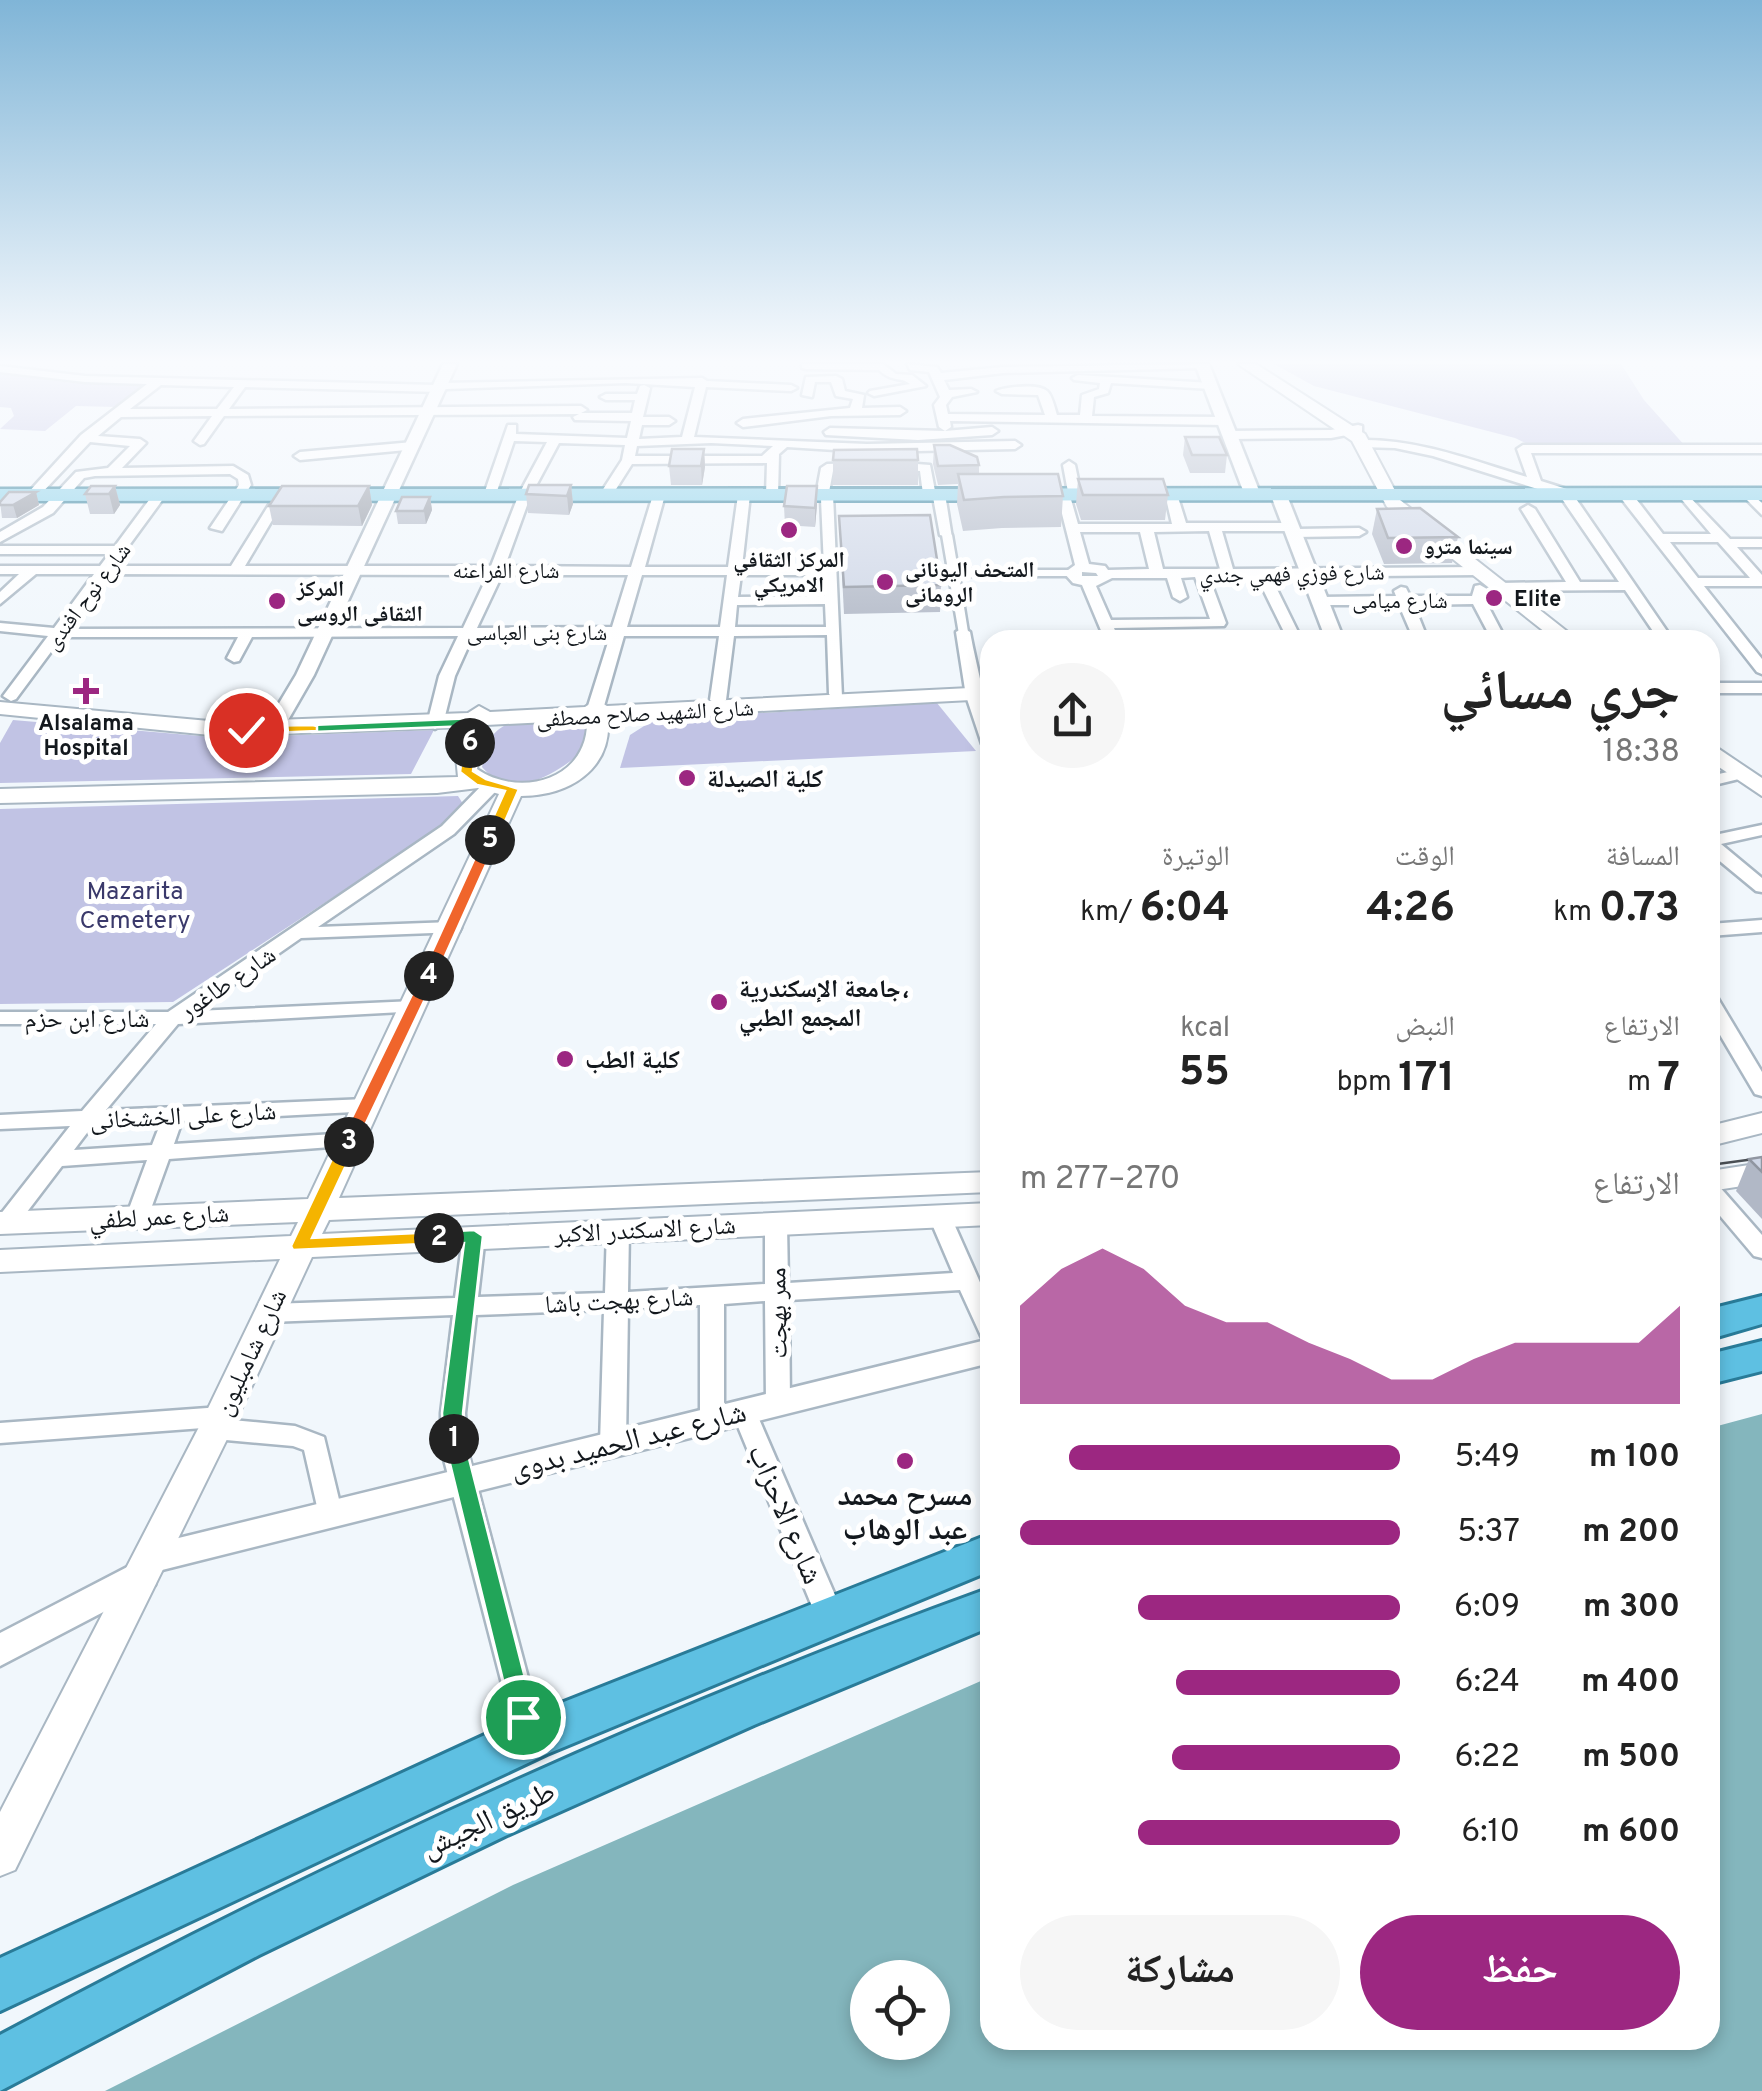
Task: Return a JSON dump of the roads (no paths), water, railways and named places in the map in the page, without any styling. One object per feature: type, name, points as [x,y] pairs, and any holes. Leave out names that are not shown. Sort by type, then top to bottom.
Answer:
[{"type":"highway","points":[[1720,1321],[1762,1310]]},
{"type":"highway","points":[[1720,1366],[1762,1356]]},
{"type":"highway","points":[[0,1986],[185,1896],[530,1738],[980,1556]]},
{"type":"highway","points":[[894,1590],[918,1635]]},
{"type":"highway","name":"طريق الجيش","points":[[0,2064],[197,1959],[500,1812],[685,1730],[980,1611]]},
{"type":"main road","points":[[1376,462],[1396,498],[1490,580],[1555,630]]},
{"type":"main road","points":[[0,495],[934,494],[990,484],[1069,494],[1396,498],[1754,494]]},
{"type":"main road","name":"شارع الشهيد صلاح مصطفى","points":[[596,711],[837,694],[980,692]]},
{"type":"main road","name":"شارع الشهيد صلاح مصطفى","points":[[3,705],[220,729],[980,692]]},
{"type":"main road","points":[[0,796],[557,783],[582,768],[599,736],[596,711]]},
{"type":"main road","points":[[478,717],[466,772],[494,785]]},
{"type":"main road","points":[[1720,758],[1762,789]]},
{"type":"main road","name":"شارع شامبليون","points":[[0,1855],[218,1423],[452,928],[494,785]]},
{"type":"main road","points":[[1720,1134],[1762,1123]]},
{"type":"main road","points":[[1720,1179],[1762,1173]]},
{"type":"main road","name":"شارع الاسكندر الاكبر","points":[[318,1208],[980,1182]]},
{"type":"main road","name":"شارع عمر لطفي","points":[[3,1223],[318,1208]]},
{"type":"main road","name":"شارع الاسكندر الاكبر","points":[[300,1246],[980,1214]]},
{"type":"main road","name":"شارع عمر لطفي","points":[[0,1261],[300,1246]]},
{"type":"street","points":[[32,495],[67,462]]},
{"type":"street","points":[[112,472],[122,462]]},
{"type":"street","points":[[275,725],[406,462]]},
{"type":"street","points":[[490,494],[500,462]]},
{"type":"street","points":[[436,719],[448,676],[543,462]]},
{"type":"street","points":[[606,494],[627,462]]},
{"type":"street","points":[[772,462],[772,495]]},
{"type":"street","points":[[1239,462],[1252,494]]},
{"type":"street","points":[[1465,462],[1535,481],[1565,494],[1659,630]]},
{"type":"street","points":[[1528,462],[1535,481]]},
{"type":"street","points":[[1069,465],[1071,528],[1081,574],[1109,630]]},
{"type":"street","points":[[837,694],[825,495],[825,470],[836,466],[924,466],[946,535],[963,632],[980,686]]},
{"type":"street","points":[[0,538],[36,519],[87,472],[233,470],[246,482],[218,528]]},
{"type":"street","points":[[48,478],[78,478]]},
{"type":"street","points":[[596,711],[615,632],[659,494]]},
{"type":"street","points":[[1171,494],[1180,527]]},
{"type":"street","points":[[1278,494],[1331,630]]},
{"type":"street","points":[[1625,494],[1762,669]]},
{"type":"street","points":[[1683,494],[1761,582]]},
{"type":"street","points":[[1754,494],[1762,511]]},
{"type":"street","name":"شارع نوح افندى","points":[[3,705],[108,570],[160,495]]},
{"type":"street","points":[[236,569],[281,495]]},
{"type":"street","points":[[718,700],[744,495]]},
{"type":"street","points":[[1528,508],[1576,587]]},
{"type":"street","points":[[1214,527],[1228,574]]},
{"type":"street","points":[[1071,528],[1359,532]]},
{"type":"street","points":[[1146,528],[1180,598]]},
{"type":"street","points":[[1660,538],[1762,543]]},
{"type":"street","points":[[0,550],[122,550]]},
{"type":"street","name":"شارع الفراعنه","points":[[0,570],[831,571]]},
{"type":"street","points":[[0,600],[32,570]]},
{"type":"street","points":[[1394,572],[1417,630]]},
{"type":"street","name":"شارع فوزي فهمي جندي","points":[[1081,574],[1100,581],[1106,574],[1394,572],[1576,587],[1630,586]]},
{"type":"street","points":[[953,573],[1081,574]]},
{"type":"street","points":[[1262,573],[1290,630]]},
{"type":"street","points":[[1107,624],[1219,621],[1201,574]]},
{"type":"street","points":[[1490,580],[1478,590],[1478,600],[1494,630]]},
{"type":"street","points":[[1694,582],[1761,582]]},
{"type":"street","points":[[728,601],[832,600]]},
{"type":"street","name":"شارع ميامى","points":[[1321,601],[1478,600]]},
{"type":"street","points":[[1198,623],[1200,630]]},
{"type":"street","name":"شارع بنى العباسى","points":[[0,627],[60,633],[834,631]]},
{"type":"street","points":[[234,658],[247,633]]},
{"type":"street","points":[[1720,688],[1762,688]]},
{"type":"street","points":[[1720,779],[1741,774]]},
{"type":"street","name":"شارع طاغور","points":[[3,1223],[172,1018],[448,830],[494,785]]},
{"type":"street","points":[[1720,843],[1762,830]]},
{"type":"street","points":[[1720,853],[1762,887]]},
{"type":"street","points":[[1720,929],[1762,926]]},
{"type":"street","points":[[299,933],[452,928]]},
{"type":"street","name":"شارع ابن حزم","points":[[0,1018],[172,1018],[414,1008]]},
{"type":"street","points":[[1720,1018],[1762,1089]]},
{"type":"street","name":"شارع على الخشخانى","points":[[0,1122],[366,1106]]},
{"type":"street","points":[[137,1217],[174,1115]]},
{"type":"street","points":[[55,1159],[350,1140]]},
{"type":"street","points":[[1720,1202],[1762,1250]]},
{"type":"street","points":[[940,1216],[980,1308]]},
{"type":"street","name":"ممر بهجت","points":[[776,1223],[778,1403]]},
{"type":"street","points":[[613,1444],[618,1230]]},
{"type":"street","points":[[474,1236],[452,1413],[462,1482],[530,1738]]},
{"type":"street","name":"شارع بهجت باشا","points":[[269,1313],[614,1301],[969,1281]]},
{"type":"street","points":[[712,1295],[712,1419]]},
{"type":"street","name":"شارع عبد الحميد بدوى","points":[[0,1650],[147,1567],[462,1482],[980,1352]]},
{"type":"street","name":"شارع الاحزاب","points":[[744,1412],[830,1616]]},
{"type":"street","points":[[0,1432],[218,1423],[295,1436],[315,1444],[330,1516]]},
{"type":"tram line","points":[[1720,1164],[1762,1158]]},
{"type":"place","name":"المركز الثقافي الامريكي","points":[[789,530]]},
{"type":"place","name":"سينما مترو","points":[[1404,546]]},
{"type":"place","name":"المتحف اليونانى الرومانى","points":[[885,582]]},
{"type":"place","name":"Elite","points":[[1494,598]]},
{"type":"place","name":"المركز الثقافى الروسى","points":[[277,601]]},
{"type":"place","name":"Alsalama Hospital","points":[[86,691]]},
{"type":"place","name":"كلية الصيدلة","points":[[687,778]]},
{"type":"place","name":"جامعة الإسكندرية، المجمع الطبي","points":[[719,1002]]},
{"type":"place","name":"كلية الطب","points":[[565,1059]]},
{"type":"place","name":"مسرح محمد عبد الوهاب","points":[[905,1461]]},
{"type":"park label","name":"Mazarita Cemetery","points":[[135,904]]}]
